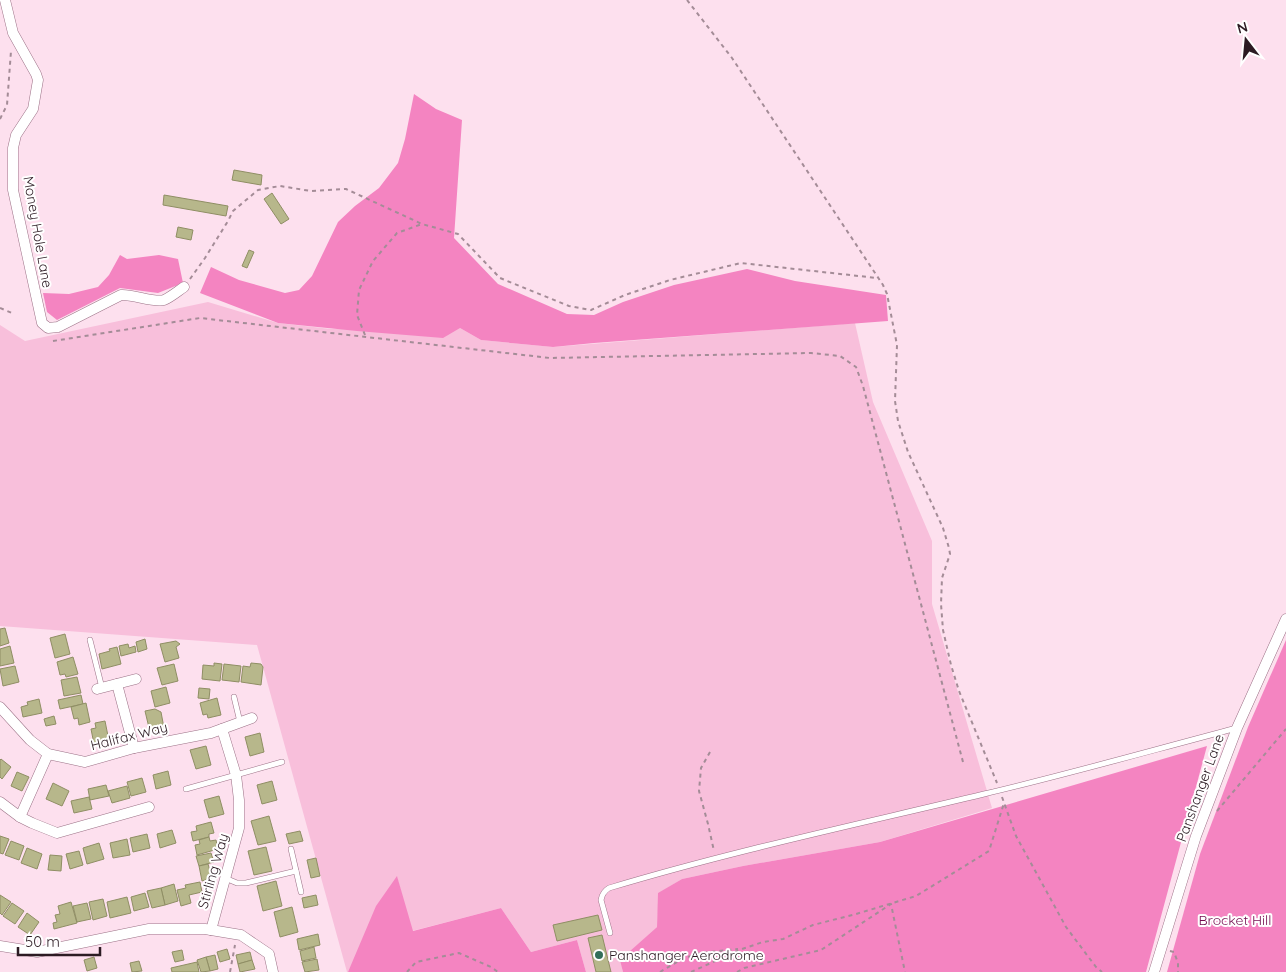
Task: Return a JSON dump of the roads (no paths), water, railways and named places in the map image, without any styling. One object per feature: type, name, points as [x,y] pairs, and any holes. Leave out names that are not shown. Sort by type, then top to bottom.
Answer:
[{"type":"street","name":"Money Hole Lane","points":[[5,0],[13,33],[38,80],[33,109],[16,135],[13,148],[13,190],[42,323],[48,328],[58,327],[121,295],[127,294],[159,301],[165,300],[184,287]]},
{"type":"street","name":"Panshanger Lane","points":[[1154,972],[1196,836],[1238,728],[1286,619]]},
{"type":"street","points":[[100,688],[136,679]]},
{"type":"street","points":[[117,684],[134,748]]},
{"type":"street","name":"Halifax Way","points":[[0,707],[30,740],[48,754],[85,762],[134,748],[211,733],[252,718]]},
{"type":"street","name":"Stirling Way","points":[[0,946],[37,952],[149,929],[204,928],[211,930],[239,828],[239,800],[236,775],[222,728]]},
{"type":"street","points":[[20,817],[48,754]]},
{"type":"street","points":[[0,802],[20,817],[57,834],[148,807]]},
{"type":"street","points":[[211,930],[241,935],[269,954],[274,972]]},
{"type":"lane","points":[[90,640],[100,688]]},
{"type":"lane","points":[[234,697],[240,722]]},
{"type":"lane","points":[[610,933],[601,900],[604,891],[609,888],[716,858],[999,790],[1238,728]]},
{"type":"lane","points":[[186,789],[282,762]]},
{"type":"lane","points":[[291,849],[301,892]]},
{"type":"lane","points":[[225,878],[236,883],[246,883],[296,871]]},
{"type":"place","name":"Panshanger Aerodrome","points":[[599,955]]},
{"type":"park label","name":"Brocket Hill","points":[[1235,920]]}]
